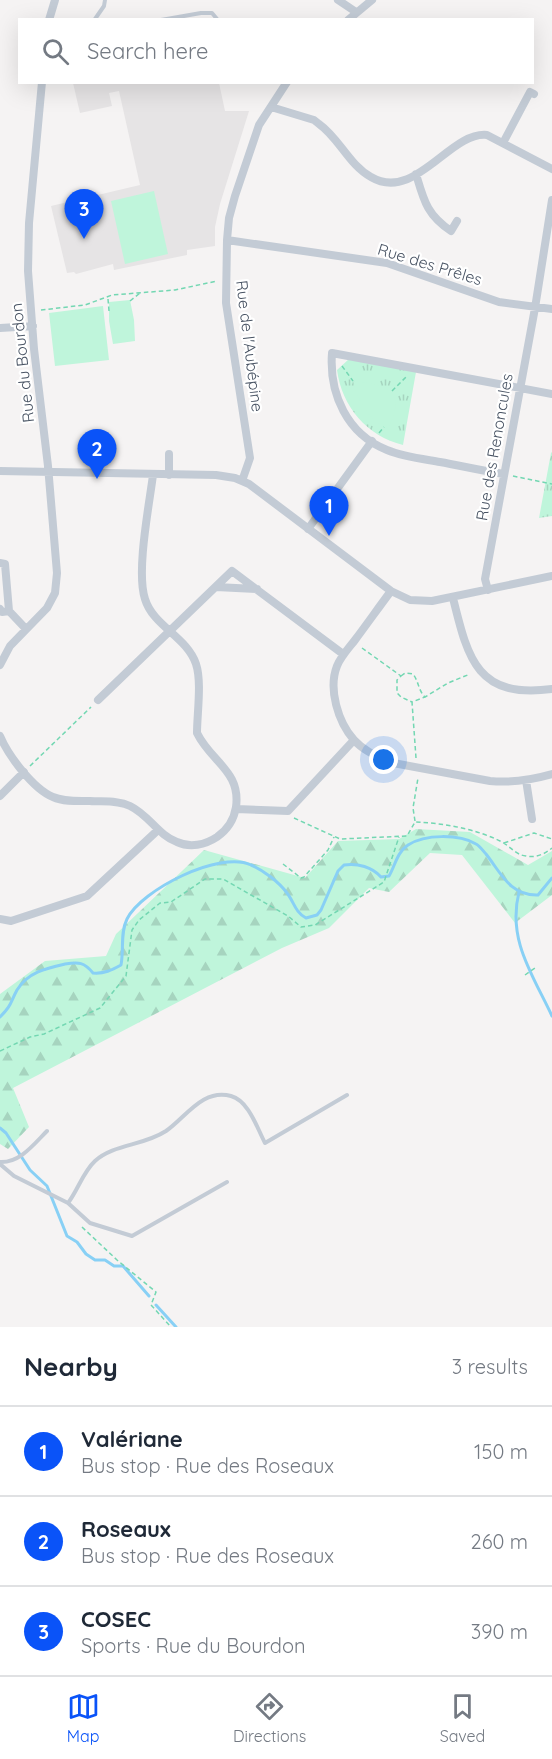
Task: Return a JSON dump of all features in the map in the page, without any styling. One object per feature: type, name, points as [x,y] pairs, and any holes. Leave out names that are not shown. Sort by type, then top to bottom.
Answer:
[{"type":"street","points":[[50,18],[55,0]]},
{"type":"street","points":[[338,0],[356,12]]},
{"type":"street","points":[[350,18],[372,0]]},
{"type":"street","name":"Rue du Bourdon","points":[[0,665],[10,646],[47,608],[55,593],[57,573],[28,271],[29,223],[42,84]]},
{"type":"street","name":"Rue de l'Aubépine","points":[[242,481],[250,458],[226,303],[225,278],[229,218],[259,125],[286,84]]},
{"type":"street","points":[[503,143],[530,92],[534,94]]},
{"type":"street","points":[[271,107],[314,120],[330,134],[359,168],[375,179],[393,183],[409,179],[474,136],[487,135],[552,169]]},
{"type":"street","points":[[416,174],[425,204],[434,217],[451,231],[457,221]]},
{"type":"street","name":"Rue des Renoncules","points":[[488,590],[485,579],[535,308],[552,200]]},
{"type":"street","name":"Rue des Prêles","points":[[227,240],[387,263],[499,302],[552,309]]},
{"type":"street","points":[[0,328],[33,326]]},
{"type":"street","points":[[504,474],[403,455],[386,450],[372,441],[355,427],[338,402],[331,379],[332,354],[552,394]]},
{"type":"street","points":[[308,529],[372,441]]},
{"type":"street","points":[[169,454],[169,475]]},
{"type":"street","points":[[0,471],[216,475],[242,481],[391,591],[420,602],[453,598],[552,576]]},
{"type":"street","points":[[0,736],[5,747],[24,772],[53,798],[128,804],[139,811],[164,835],[183,844],[203,844],[226,829],[236,809],[237,793],[234,782],[201,742],[197,733],[197,666],[189,651],[146,604],[141,586],[153,475]]},
{"type":"street","points":[[0,563],[5,564],[5,610],[26,630]]},
{"type":"street","points":[[98,700],[232,571],[343,654]]},
{"type":"street","points":[[216,587],[258,589]]},
{"type":"street","points":[[391,591],[343,654],[336,668],[334,696],[341,720],[354,740],[375,756],[388,762],[490,781],[526,780],[552,774]]},
{"type":"street","points":[[453,598],[466,648],[483,674],[506,688],[515,690],[552,689]]},
{"type":"street","points":[[236,809],[288,811],[354,740]]},
{"type":"street","points":[[0,796],[24,772]]},
{"type":"street","points":[[526,780],[532,819]]},
{"type":"street","points":[[0,919],[17,920],[82,898],[158,830]]},
{"type":"lane","points":[[97,18],[105,0]]},
{"type":"lane","points":[[171,18],[201,12],[212,13],[216,18]]},
{"type":"lane","points":[[68,1203],[96,1160],[114,1150],[150,1140],[167,1130],[203,1099],[211,1095],[230,1095],[244,1104],[265,1143],[347,1095]]},
{"type":"lane","points":[[0,1163],[13,1161],[47,1131]]},
{"type":"lane","points":[[0,1163],[14,1176],[68,1203],[90,1223],[132,1236],[227,1182]]},
{"type":"path","points":[[32,311],[85,304],[140,292],[175,290],[225,278]]},
{"type":"path","points":[[130,302],[140,292]]},
{"type":"path","points":[[107,298],[109,310]]},
{"type":"path","points":[[332,354],[353,381]]},
{"type":"path","points":[[392,391],[414,369]]},
{"type":"path","points":[[504,474],[552,484]]},
{"type":"path","points":[[354,642],[401,676]]},
{"type":"path","points":[[412,702],[397,693],[398,680],[405,673],[413,674],[425,697]]},
{"type":"path","points":[[412,702],[467,674],[483,674]]},
{"type":"path","points":[[24,772],[98,700]]},
{"type":"path","points":[[412,702],[416,762]]},
{"type":"path","points":[[288,811],[295,821],[339,839],[407,836],[415,822],[413,808],[418,773]]},
{"type":"path","points":[[415,822],[483,834],[528,857],[546,853],[552,848]]},
{"type":"path","points":[[504,843],[534,833],[552,839]]},
{"type":"path","points":[[283,864],[301,878],[304,877],[328,850],[334,836]]},
{"type":"path","points":[[0,1051],[100,1008],[126,976],[132,930],[139,920],[160,903],[171,902],[205,879],[223,879],[288,916],[301,927],[315,925],[384,882],[399,837]]},
{"type":"path","points":[[525,975],[535,968]]},
{"type":"path","points":[[80,1224],[105,1250],[156,1292],[151,1305],[171,1327]]},
{"type":"shaded area","points":[[73,84],[219,84],[225,111],[249,111],[220,204],[215,227],[215,246],[187,250],[187,255],[114,270],[113,264],[76,274],[67,273],[51,206],[140,185],[119,91],[109,93],[112,106],[80,113]]},
{"type":"green space","points":[[154,191],[168,254],[125,264],[111,201]]},
{"type":"green space","points":[[130,300],[135,341],[113,344],[109,321],[109,302]]},
{"type":"green space","points":[[103,306],[109,360],[55,366],[49,313]]},
{"type":"green space","points":[[349,359],[416,372],[403,445],[378,435],[358,418],[351,408],[344,396],[337,370]]},
{"type":"green space","points":[[353,381],[375,384],[390,390],[395,404],[389,427],[381,425],[369,415],[357,395]]},
{"type":"green space","points":[[551,453],[552,516],[539,518]]},
{"type":"green space","points":[[416,829],[470,832],[528,865],[552,851],[552,895],[515,923],[462,855],[430,853],[389,892],[369,888],[329,928],[282,948],[13,1088],[29,1127],[8,1149],[0,1144],[0,994],[45,961],[106,956],[116,934],[204,850],[305,878],[338,841],[399,839]]},
{"type":"waterway","points":[[0,1017],[9,1007],[21,984],[38,972],[51,967],[78,963],[93,973],[101,973],[121,965],[125,924],[135,908],[164,885],[202,868],[221,863],[237,862],[261,870],[284,889],[297,910],[306,918],[317,915],[321,910],[338,871],[344,865],[359,865],[369,868],[381,877],[389,876],[404,848],[415,841],[433,837],[461,838],[477,845],[507,882],[520,892],[538,895],[552,878]]},
{"type":"waterway","points":[[519,892],[516,909],[519,942],[552,1016]]},
{"type":"waterway","points":[[0,1128],[6,1133],[30,1170],[47,1186],[67,1236],[77,1242],[86,1254],[95,1260],[105,1260],[114,1266],[123,1266],[149,1296]]},
{"type":"waterway","points":[[156,1305],[176,1327]]},
{"type":"place","name":"COSEC","points":[[84,239]]},
{"type":"place","name":"Roseaux","points":[[97,479]]},
{"type":"place","name":"Valériane","points":[[329,536]]}]
